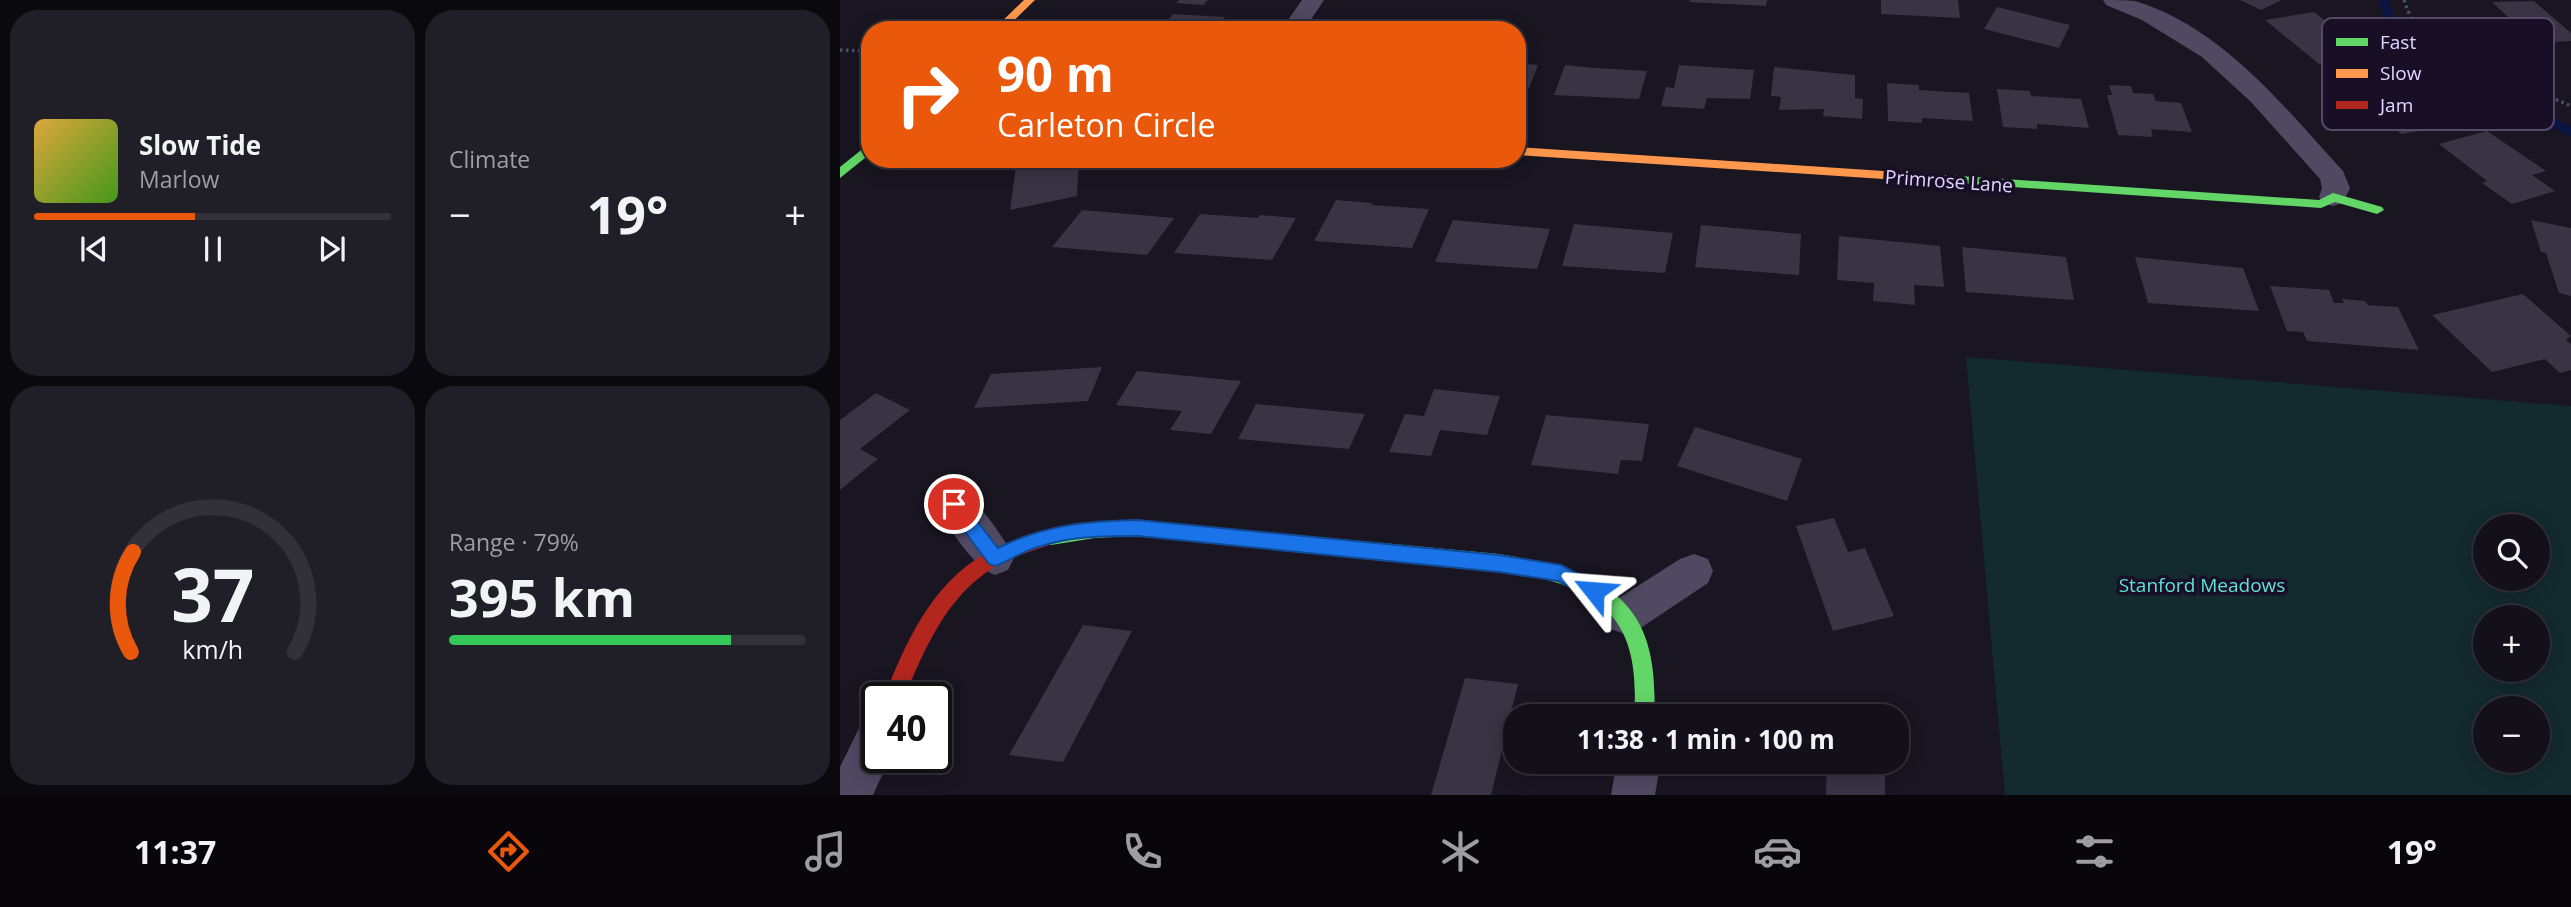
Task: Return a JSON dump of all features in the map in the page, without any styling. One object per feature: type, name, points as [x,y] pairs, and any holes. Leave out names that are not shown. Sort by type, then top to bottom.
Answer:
[{"type":"street","points":[[1008,21],[1030,0]]},
{"type":"street","points":[[1298,21],[1313,0]]},
{"type":"street","points":[[2114,0],[2194,38],[2232,68],[2333,177],[2336,188],[2333,197]]},
{"type":"street","name":"Primrose Lane","points":[[1526,152],[2189,197],[2321,204],[2333,197],[2377,210]]},
{"type":"street","points":[[840,174],[861,155]]},
{"type":"street","points":[[954,504],[995,558]]},
{"type":"street","points":[[901,682],[930,620],[946,596],[995,558],[1053,534],[1085,529],[1138,528],[1499,564],[1561,573],[1611,599],[1625,617],[1642,658],[1645,704]]},
{"type":"street","points":[[1625,617],[1694,571]]},
{"type":"street","points":[[850,795],[861,771]]},
{"type":"street","points":[[1633,795],[1637,774]]},
{"type":"path","points":[[2404,0],[2411,18]]},
{"type":"path","points":[[840,50],[861,51]]},
{"type":"path","points":[[2554,99],[2571,106]]},
{"type":"green space","name":"Stanford Meadows","points":[[1966,357],[2571,406],[2571,795],[2005,795]]},
{"type":"building","points":[[1179,0],[1208,0],[1203,5],[1176,3]]},
{"type":"building","points":[[1767,0],[1766,6],[1689,2]]},
{"type":"building","points":[[1881,0],[1958,0],[1960,18],[1881,14]]},
{"type":"building","points":[[2240,0],[2282,0],[2261,10]]},
{"type":"building","points":[[2534,1],[2554,18],[2509,18],[2492,2]]},
{"type":"building","points":[[1997,7],[2070,25],[2059,48],[1984,29]]},
{"type":"building","points":[[2314,12],[2322,18],[2322,63],[2319,64],[2265,20]]},
{"type":"building","points":[[1173,14],[1225,17],[1222,21],[1167,21]]},
{"type":"building","points":[[2554,18],[2571,33],[2571,41],[2554,42]]},
{"type":"building","points":[[1526,64],[1538,65],[1529,88],[1526,88]]},
{"type":"building","points":[[1565,65],[1647,71],[1639,99],[1554,95]]},
{"type":"building","points":[[1679,65],[1754,70],[1750,99],[1707,98],[1704,109],[1661,106],[1666,87],[1674,88]]},
{"type":"building","points":[[1774,67],[1855,75],[1855,98],[1863,99],[1862,119],[1823,116],[1824,109],[1779,110],[1781,97],[1771,96]]},
{"type":"building","points":[[1887,83],[1919,85],[1919,90],[1969,93],[1973,121],[1922,118],[1922,123],[1888,121]]},
{"type":"building","points":[[2109,85],[2131,86],[2133,93],[2153,94],[2156,101],[2181,103],[2192,132],[2151,129],[2153,137],[2118,135],[2107,95],[2112,95]]},
{"type":"building","points":[[1997,89],[2030,91],[2031,96],[2081,99],[2089,128],[2037,124],[2037,129],[2003,127]]},
{"type":"building","points":[[2396,130],[2426,130],[2401,134]]},
{"type":"building","points":[[2487,131],[2546,171],[2532,175],[2555,191],[2512,204],[2482,183],[2487,181],[2439,144]]},
{"type":"building","points":[[1016,168],[1079,168],[1077,196],[1010,210]]},
{"type":"building","points":[[1336,200],[1429,209],[1412,248],[1314,241]]},
{"type":"building","points":[[1082,210],[1174,218],[1147,255],[1052,247]]},
{"type":"building","points":[[1200,214],[1296,218],[1272,260],[1174,253]]},
{"type":"building","points":[[1453,220],[1550,229],[1537,269],[1435,262]]},
{"type":"building","points":[[2531,220],[2571,228],[2571,296],[2559,293],[2546,253],[2541,252]]},
{"type":"building","points":[[1574,224],[1673,233],[1665,273],[1562,266]]},
{"type":"building","points":[[1701,225],[1801,234],[1799,275],[1695,267]]},
{"type":"building","points":[[1839,236],[1940,246],[1944,287],[1914,285],[1915,305],[1873,301],[1874,283],[1837,280]]},
{"type":"building","points":[[1962,247],[2066,257],[2074,300],[1966,292]]},
{"type":"building","points":[[2135,257],[2243,268],[2259,311],[2148,303]]},
{"type":"building","points":[[2270,286],[2329,290],[2334,303],[2344,303],[2342,299],[2365,301],[2368,305],[2398,307],[2419,350],[2307,341],[2303,332],[2287,331]]},
{"type":"building","points":[[2523,294],[2571,336],[2566,340],[2571,344],[2571,370],[2560,373],[2545,359],[2492,372],[2432,315]]},
{"type":"building","points":[[1102,367],[1088,401],[974,408],[991,374]]},
{"type":"building","points":[[1137,371],[1241,381],[1211,434],[1170,430],[1182,411],[1116,405]]},
{"type":"building","points":[[1434,389],[1500,396],[1487,435],[1440,430],[1431,456],[1389,452],[1405,414],[1424,416]]},
{"type":"building","points":[[876,393],[910,410],[860,449],[878,459],[840,490],[840,420]]},
{"type":"building","points":[[1256,404],[1365,414],[1349,449],[1238,439]]},
{"type":"building","points":[[1546,415],[1649,424],[1642,461],[1621,460],[1618,474],[1531,465]]},
{"type":"building","points":[[1695,427],[1802,459],[1787,501],[1677,466]]},
{"type":"building","points":[[1834,518],[1848,552],[1865,548],[1894,616],[1833,631],[1796,526]]},
{"type":"building","points":[[1083,625],[1132,631],[1063,762],[1009,755]]},
{"type":"building","points":[[1465,678],[1518,684],[1513,704],[1503,704],[1503,746],[1491,795],[1431,795]]},
{"type":"building","points":[[1827,774],[1885,774],[1885,795],[1826,795]]},
{"type":"waterway","points":[[2383,0],[2390,18]]},
{"type":"waterway","points":[[2554,123],[2571,132]]},
{"type":"traffic: fast","points":[[840,174],[861,155]]},
{"type":"traffic: fast","points":[[1914,177],[2321,204],[2333,197],[2377,210]]},
{"type":"traffic: fast","points":[[1051,537],[1095,530],[1137,528],[1469,558],[1528,566],[1584,584],[1609,598],[1620,608],[1640,652],[1645,704]]},
{"type":"traffic: slow","points":[[1008,21],[1030,0]]},
{"type":"traffic: slow","points":[[1526,152],[1914,177]]},
{"type":"traffic: jam","points":[[901,682],[934,616],[967,576],[1017,548],[1051,537]]},
{"type":"route","points":[[954,504],[995,558],[1053,534],[1085,529],[1138,528],[1499,564],[1561,573],[1594,591]]}]
